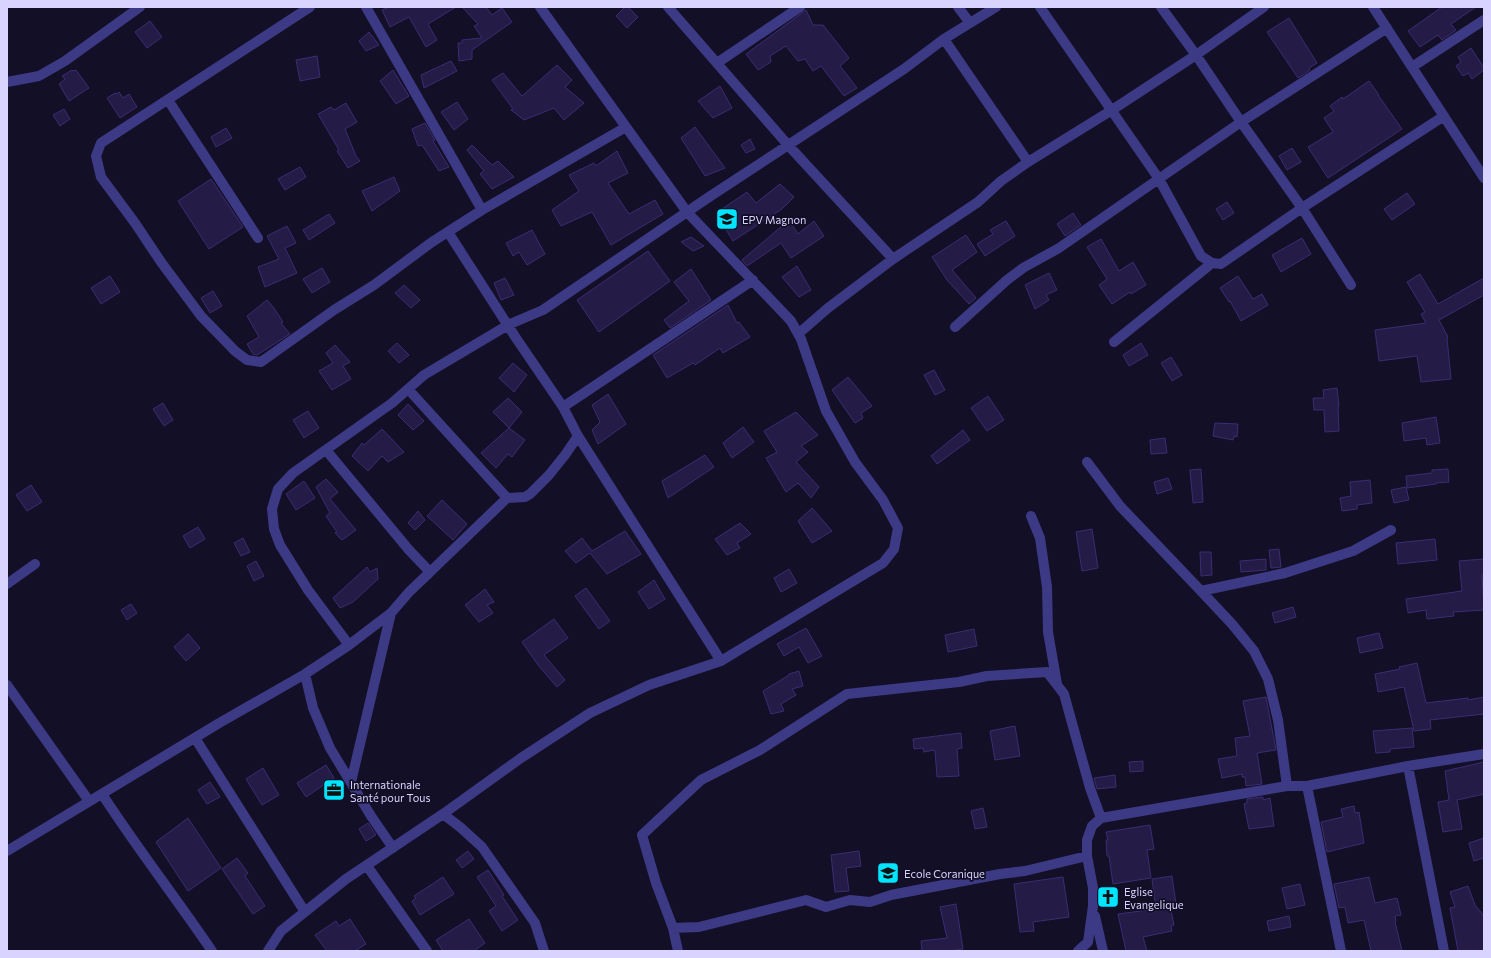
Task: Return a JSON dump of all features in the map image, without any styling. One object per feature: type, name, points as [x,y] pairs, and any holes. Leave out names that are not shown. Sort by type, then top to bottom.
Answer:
[{"type":"street","points":[[7,82],[39,76],[65,61],[140,7]]},
{"type":"street","points":[[310,7],[101,143],[96,156],[101,177],[160,262],[201,316],[235,351],[247,360],[261,362],[334,310],[374,285],[448,232],[482,210],[626,127]]},
{"type":"street","points":[[366,7],[482,210]]},
{"type":"street","points":[[268,951],[281,931],[346,879],[443,814],[521,758],[590,714],[649,685],[721,661],[883,563],[894,549],[898,528],[883,500],[855,462],[826,411],[798,334],[791,321],[687,212],[540,7]]},
{"type":"street","points":[[668,7],[788,145],[893,259]]},
{"type":"street","points":[[717,63],[800,7]]},
{"type":"street","points":[[958,7],[970,24]]},
{"type":"street","points":[[349,645],[308,590],[280,545],[274,529],[272,509],[278,489],[293,473],[392,403],[424,375],[508,325],[543,310],[687,212],[904,69],[944,39],[996,7]]},
{"type":"street","points":[[1040,7],[1159,179],[1201,256],[1212,263],[1222,264],[1302,208],[1444,116]]},
{"type":"street","points":[[1161,7],[1302,208],[1351,285]]},
{"type":"street","points":[[798,334],[828,308],[893,259],[978,202],[1001,181],[1028,162],[1196,56],[1264,7]]},
{"type":"street","points":[[1373,7],[1484,178]]},
{"type":"street","points":[[1412,67],[1484,20]]},
{"type":"street","points":[[955,327],[1007,280],[1024,268],[1059,248],[1241,122],[1387,28]]},
{"type":"street","points":[[944,39],[1028,162]]},
{"type":"street","points":[[168,100],[258,238]]},
{"type":"street","points":[[448,232],[563,407],[578,436],[721,661]]},
{"type":"street","points":[[1114,342],[1212,263]]},
{"type":"street","points":[[563,407],[753,280]]},
{"type":"street","points":[[408,389],[507,498]]},
{"type":"street","points":[[7,851],[305,674],[349,645],[391,613],[410,591],[507,498],[525,497],[530,494],[549,475],[578,436]]},
{"type":"street","points":[[326,450],[409,550],[430,572]]},
{"type":"street","points":[[1087,462],[1120,506],[1232,624],[1254,652],[1268,679],[1278,720],[1287,786]]},
{"type":"street","points":[[1031,516],[1040,538],[1047,587],[1048,632],[1057,684]]},
{"type":"street","points":[[1201,591],[1285,573],[1353,551],[1391,530]]},
{"type":"street","points":[[7,584],[35,564]]},
{"type":"street","points":[[351,782],[391,613]]},
{"type":"street","points":[[678,951],[673,928],[656,883],[642,835],[701,780],[760,750],[847,694],[959,682],[987,676],[1047,672],[1064,694],[1090,788],[1101,818]]},
{"type":"street","points":[[305,674],[313,708],[330,748],[371,816],[393,848]]},
{"type":"street","points":[[7,685],[89,801]]},
{"type":"street","points":[[195,738],[305,912]]},
{"type":"street","points":[[1078,951],[1088,942],[1093,906],[1093,888],[1087,856],[1087,840],[1092,826],[1101,818],[1287,786],[1307,786],[1408,766],[1484,754]]},
{"type":"street","points":[[1408,766],[1444,951]]},
{"type":"street","points":[[1307,786],[1341,951]]},
{"type":"street","points":[[102,794],[129,836],[212,951]]},
{"type":"street","points":[[443,814],[460,827],[482,848],[535,923],[544,951]]},
{"type":"street","points":[[673,928],[699,928],[806,900],[826,907],[850,900],[870,902],[891,895],[994,875],[1025,871],[1087,856]]},
{"type":"street","points":[[367,866],[427,951]]},
{"type":"street","points":[[1093,906],[1103,951]]},
{"type":"building","points":[[389,7],[456,7],[428,24],[437,40],[426,47],[409,17],[390,27],[382,10]]},
{"type":"building","points":[[462,7],[486,7],[492,15],[502,8],[512,22],[472,50],[472,59],[459,61],[458,43],[462,43],[462,40],[482,38],[474,26],[478,24]]},
{"type":"building","points":[[625,7],[628,7],[638,17],[627,28],[616,16]]},
{"type":"building","points":[[1442,7],[1476,7],[1451,24],[1456,30],[1452,33],[1442,40],[1438,35],[1420,47],[1408,31]]},
{"type":"building","points":[[806,10],[813,25],[823,25],[849,58],[840,66],[857,88],[844,96],[821,66],[813,71],[805,59],[798,61],[786,46],[770,56],[771,62],[758,70],[746,54]]},
{"type":"building","points":[[1289,18],[1317,63],[1298,78],[1267,32]]},
{"type":"building","points":[[150,21],[162,37],[147,48],[135,32]]},
{"type":"building","points":[[369,32],[379,45],[366,51],[359,41]]},
{"type":"building","points":[[1471,48],[1484,68],[1484,70],[1472,79],[1468,73],[1463,76],[1456,66],[1461,62],[1458,57]]},
{"type":"building","points":[[317,56],[320,77],[300,81],[296,60]]},
{"type":"building","points":[[451,61],[457,71],[424,88],[421,75]]},
{"type":"building","points":[[557,65],[572,80],[565,87],[584,103],[564,120],[554,108],[524,120],[511,110],[513,109],[492,80],[503,73],[522,96]]},
{"type":"building","points":[[72,70],[76,70],[89,88],[69,101],[59,84],[65,79],[62,76]]},
{"type":"building","points":[[393,70],[409,96],[396,104],[380,81]]},
{"type":"building","points":[[1369,81],[1402,129],[1328,178],[1308,147],[1333,132],[1324,118],[1334,111],[1330,106]]},
{"type":"building","points":[[720,86],[732,108],[713,118],[698,101]]},
{"type":"building","points":[[119,92],[123,98],[129,94],[137,107],[120,118],[107,98]]},
{"type":"building","points":[[457,102],[468,119],[454,130],[441,112]]},
{"type":"building","points":[[346,103],[357,122],[345,129],[356,156],[360,161],[348,168],[337,151],[339,150],[318,114],[331,107],[334,110]]},
{"type":"building","points":[[64,109],[70,119],[60,126],[53,115]]},
{"type":"building","points":[[425,123],[435,140],[433,141],[449,167],[439,171],[422,145],[418,146],[412,129]]},
{"type":"building","points":[[695,127],[725,168],[705,176],[681,138]]},
{"type":"building","points":[[226,128],[232,138],[216,147],[211,137]]},
{"type":"building","points":[[750,139],[755,149],[746,153],[741,145]]},
{"type":"building","points":[[472,145],[492,165],[498,161],[514,177],[492,189],[480,174],[484,171],[467,150]]},
{"type":"building","points":[[1292,148],[1301,162],[1287,170],[1279,156]]},
{"type":"building","points":[[617,151],[628,173],[608,183],[629,214],[655,200],[663,214],[611,245],[592,212],[561,226],[552,210],[579,191],[569,175],[594,163],[596,166]]},
{"type":"building","points":[[300,167],[306,177],[285,190],[278,179]]},
{"type":"building","points":[[394,177],[400,191],[372,211],[362,191]]},
{"type":"building","points":[[211,179],[243,227],[209,249],[178,201]]},
{"type":"building","points":[[780,184],[794,197],[782,209],[733,241],[716,213],[747,192],[756,203]]},
{"type":"building","points":[[1407,193],[1415,204],[1392,220],[1384,209]]},
{"type":"building","points":[[1227,202],[1234,213],[1223,220],[1216,209]]},
{"type":"building","points":[[1073,213],[1081,225],[1065,236],[1057,224]]},
{"type":"building","points":[[329,214],[335,223],[309,240],[303,230]]},
{"type":"building","points":[[789,220],[798,234],[814,221],[824,236],[791,258],[781,243],[747,266],[742,260]]},
{"type":"building","points":[[1006,221],[1015,236],[985,256],[977,244],[993,234],[990,230]]},
{"type":"building","points":[[287,226],[296,243],[285,248],[297,273],[265,287],[258,267],[279,259],[267,236]]},
{"type":"building","points":[[532,230],[545,254],[527,265],[519,252],[513,256],[506,243]]},
{"type":"building","points":[[966,235],[977,252],[952,270],[976,298],[969,304],[947,280],[932,257]]},
{"type":"building","points":[[691,237],[704,246],[693,251],[681,242]]},
{"type":"building","points":[[1302,238],[1311,254],[1281,272],[1272,255]]},
{"type":"building","points":[[1101,239],[1119,271],[1133,262],[1146,285],[1131,294],[1130,292],[1112,304],[1099,285],[1107,279],[1087,247]]},
{"type":"building","points":[[648,251],[670,281],[599,332],[577,300]]},
{"type":"building","points":[[797,266],[811,290],[799,297],[782,277]]},
{"type":"building","points":[[322,268],[330,282],[312,293],[303,279]]},
{"type":"building","points":[[691,269],[711,300],[670,328],[664,320],[689,301],[674,282]]},
{"type":"building","points":[[1049,273],[1057,290],[1046,295],[1049,300],[1035,309],[1025,285]]},
{"type":"building","points":[[1420,274],[1438,304],[1484,278],[1484,295],[1439,320],[1448,337],[1451,379],[1421,382],[1417,356],[1379,361],[1375,330],[1426,323],[1421,314],[1425,312],[1407,282]]},
{"type":"building","points":[[110,276],[120,292],[101,304],[91,288]]},
{"type":"building","points":[[1238,276],[1253,299],[1262,294],[1268,305],[1241,321],[1230,301],[1229,302],[1220,288]]},
{"type":"building","points":[[505,278],[514,295],[501,300],[494,283]]},
{"type":"building","points":[[404,285],[420,300],[411,308],[395,293]]},
{"type":"building","points":[[213,291],[222,306],[210,313],[201,298]]},
{"type":"building","points":[[267,300],[274,308],[283,322],[281,323],[290,334],[257,355],[253,354],[247,344],[259,337],[247,316]]},
{"type":"building","points":[[728,305],[737,323],[739,322],[750,337],[723,353],[720,348],[695,365],[693,363],[667,378],[653,355]]},
{"type":"building","points":[[397,343],[409,355],[399,363],[388,351]]},
{"type":"building","points":[[1141,343],[1148,355],[1129,366],[1123,355]]},
{"type":"building","points":[[335,345],[350,362],[343,366],[351,379],[332,390],[319,371],[333,363],[326,353]]},
{"type":"building","points":[[1171,357],[1182,375],[1172,381],[1161,363]]},
{"type":"building","points":[[513,363],[527,375],[514,392],[499,378]]},
{"type":"building","points":[[934,370],[945,390],[935,395],[924,375]]},
{"type":"building","points":[[848,377],[872,406],[861,413],[863,418],[855,423],[832,390]]},
{"type":"building","points":[[1337,388],[1339,431],[1325,432],[1324,410],[1314,410],[1313,398],[1324,398],[1323,390]]},
{"type":"building","points":[[608,394],[626,424],[598,444],[592,430],[600,422],[592,405]]},
{"type":"building","points":[[988,396],[1004,420],[987,431],[971,408]]},
{"type":"building","points":[[508,398],[522,412],[509,428],[493,412]]},
{"type":"building","points":[[163,403],[173,420],[164,426],[153,409]]},
{"type":"building","points":[[408,404],[424,421],[413,430],[398,415]]},
{"type":"building","points":[[308,411],[319,428],[304,438],[293,420]]},
{"type":"building","points":[[796,412],[818,435],[801,446],[808,452],[796,462],[819,487],[811,498],[798,483],[786,492],[766,458],[777,452],[764,431]]},
{"type":"building","points":[[1436,417],[1440,443],[1427,445],[1426,438],[1404,441],[1402,423]]},
{"type":"building","points":[[1215,423],[1238,424],[1237,437],[1234,436],[1233,440],[1213,436]]},
{"type":"building","points":[[743,427],[754,442],[732,458],[723,443]]},
{"type":"building","points":[[509,428],[525,440],[512,457],[508,454],[496,468],[481,453]]},
{"type":"building","points":[[382,429],[404,452],[388,462],[382,456],[368,471],[352,456],[362,443],[364,445]]},
{"type":"building","points":[[963,430],[970,440],[937,464],[931,456]]},
{"type":"building","points":[[1165,438],[1167,453],[1151,454],[1150,440]]},
{"type":"building","points":[[705,455],[714,467],[668,498],[662,481]]},
{"type":"building","points":[[1201,469],[1203,502],[1193,503],[1190,470]]},
{"type":"building","points":[[1448,469],[1449,482],[1407,488],[1406,476],[1432,473],[1432,470]]},
{"type":"building","points":[[1168,478],[1172,489],[1157,494],[1154,482]]},
{"type":"building","points":[[326,479],[338,492],[330,499],[356,530],[342,540],[335,533],[337,532],[326,516],[330,513],[316,487]]},
{"type":"building","points":[[1370,480],[1372,503],[1357,505],[1357,509],[1342,511],[1340,498],[1351,496],[1350,482]]},
{"type":"building","points":[[304,481],[315,498],[296,510],[286,494]]},
{"type":"building","points":[[31,485],[42,502],[27,511],[16,495]]},
{"type":"building","points":[[1406,487],[1409,500],[1394,503],[1391,490]]},
{"type":"building","points":[[442,500],[467,524],[453,540],[427,516]]},
{"type":"building","points":[[812,508],[832,531],[812,543],[798,521]]},
{"type":"building","points":[[418,511],[425,520],[415,530],[408,523]]},
{"type":"building","points":[[740,523],[751,534],[737,543],[740,548],[727,555],[715,539]]},
{"type":"building","points":[[198,527],[205,539],[190,548],[183,536]]},
{"type":"building","points":[[1092,529],[1098,568],[1082,571],[1076,532]]},
{"type":"building","points":[[625,531],[641,554],[607,574],[590,553],[576,563],[565,551],[582,538],[592,551]]},
{"type":"building","points":[[243,538],[250,552],[241,556],[234,543]]},
{"type":"building","points":[[1435,539],[1437,560],[1398,564],[1396,543]]},
{"type":"building","points":[[1279,549],[1281,567],[1271,568],[1269,550]]},
{"type":"building","points":[[1200,552],[1211,552],[1212,575],[1201,576]]},
{"type":"building","points":[[1266,559],[1266,570],[1241,572],[1240,561]]},
{"type":"building","points":[[1484,559],[1484,574],[1482,575],[1484,610],[1453,612],[1454,616],[1427,619],[1426,610],[1408,613],[1406,599],[1462,591],[1459,561]]},
{"type":"building","points":[[256,561],[264,576],[254,581],[247,566]]},
{"type":"building","points":[[367,567],[370,572],[377,568],[378,579],[353,602],[340,608],[333,598]]},
{"type":"building","points":[[789,569],[797,583],[781,592],[774,578]]},
{"type":"building","points":[[654,580],[665,599],[649,609],[638,592]]},
{"type":"building","points":[[586,588],[610,621],[599,629],[575,596]]},
{"type":"building","points":[[485,589],[494,602],[487,605],[493,613],[479,622],[465,605]]},
{"type":"building","points":[[131,604],[137,613],[127,620],[121,610]]},
{"type":"building","points":[[1293,607],[1296,617],[1275,623],[1272,613]]},
{"type":"building","points":[[554,619],[568,638],[544,655],[565,680],[557,687],[538,665],[522,642]]},
{"type":"building","points":[[806,628],[822,656],[808,663],[799,647],[784,656],[777,644]]},
{"type":"building","points":[[974,629],[977,646],[948,652],[945,635]]},
{"type":"building","points":[[1379,633],[1383,648],[1360,653],[1357,638]]},
{"type":"building","points":[[188,634],[200,648],[186,661],[174,647]]},
{"type":"building","points":[[1417,663],[1426,703],[1468,698],[1468,700],[1484,697],[1484,714],[1430,720],[1431,729],[1414,731],[1404,687],[1378,692],[1375,674],[1400,669],[1399,667]]},
{"type":"building","points":[[799,671],[803,686],[792,689],[796,695],[781,704],[784,711],[771,714],[763,691],[789,674]]},
{"type":"building","points":[[1266,697],[1276,750],[1257,753],[1262,784],[1246,786],[1245,777],[1242,777],[1242,774],[1222,778],[1218,759],[1237,756],[1235,738],[1250,736],[1243,701]]},
{"type":"building","points":[[1015,726],[1020,756],[995,760],[990,731]]},
{"type":"building","points":[[1412,728],[1414,747],[1390,749],[1390,752],[1376,753],[1373,731]]},
{"type":"building","points":[[961,733],[962,748],[957,749],[959,776],[937,777],[935,751],[924,752],[923,748],[914,749],[913,739]]},
{"type":"building","points":[[1143,761],[1143,771],[1130,772],[1129,762]]},
{"type":"building","points":[[1484,762],[1484,794],[1457,800],[1462,829],[1443,832],[1438,802],[1449,800],[1445,771]]},
{"type":"building","points":[[326,765],[334,778],[306,797],[297,783]]},
{"type":"building","points":[[263,768],[279,795],[262,805],[246,779]]},
{"type":"building","points":[[1115,775],[1116,787],[1097,789],[1094,778]]},
{"type":"building","points":[[210,782],[220,797],[207,804],[198,790]]},
{"type":"building","points":[[1263,797],[1263,800],[1270,798],[1274,826],[1249,829],[1244,804],[1247,803],[1247,799]]},
{"type":"building","points":[[1354,806],[1355,813],[1359,812],[1364,843],[1327,852],[1321,822],[1343,817],[1341,809]]},
{"type":"building","points":[[983,808],[987,827],[975,829],[971,811]]},
{"type":"building","points":[[188,818],[221,868],[188,891],[156,842]]},
{"type":"building","points":[[368,823],[376,835],[366,841],[359,829]]},
{"type":"building","points":[[1150,825],[1154,849],[1147,850],[1151,878],[1113,884],[1109,856],[1107,856],[1106,840],[1108,840],[1106,832]]},
{"type":"building","points":[[1484,838],[1484,858],[1474,861],[1469,843]]},
{"type":"building","points":[[468,851],[474,859],[462,868],[456,860]]},
{"type":"building","points":[[859,851],[861,866],[846,868],[849,891],[835,892],[831,855]]},
{"type":"building","points":[[237,858],[248,873],[245,876],[265,906],[253,914],[222,869]]},
{"type":"building","points":[[488,870],[504,895],[502,896],[518,920],[502,931],[489,911],[496,906],[477,877]]},
{"type":"building","points":[[1172,876],[1176,904],[1170,905],[1174,925],[1171,926],[1172,931],[1143,937],[1147,951],[1126,951],[1118,914],[1156,909],[1152,879]]},
{"type":"building","points":[[443,877],[454,894],[420,915],[412,901],[416,898],[414,896]]},
{"type":"building","points":[[1063,877],[1069,917],[1033,922],[1034,931],[1020,932],[1014,884]]},
{"type":"building","points":[[1369,877],[1375,903],[1397,898],[1401,915],[1395,916],[1395,922],[1402,951],[1371,951],[1364,920],[1348,923],[1345,907],[1339,908],[1334,884]]},
{"type":"building","points":[[1300,884],[1305,905],[1287,909],[1282,888]]},
{"type":"building","points":[[1468,886],[1475,905],[1484,916],[1484,951],[1458,951],[1450,908],[1455,907],[1450,892]]},
{"type":"building","points":[[956,904],[963,949],[948,951],[922,951],[921,941],[947,938],[940,907]]},
{"type":"building","points":[[1289,916],[1291,927],[1269,931],[1267,921]]},
{"type":"building","points":[[350,919],[366,944],[355,951],[327,951],[315,935],[336,921],[339,926]]},
{"type":"building","points":[[469,919],[485,943],[474,951],[443,951],[436,940]]},
{"type":"place","name":"EPV Magnon","points":[[727,219]]},
{"type":"place","name":"Internationale Santé pour Tous","points":[[334,790]]},
{"type":"place","name":"Ecole Coranique","points":[[888,873]]},
{"type":"place","name":"Eglise Evangelique","points":[[1108,897]]}]
